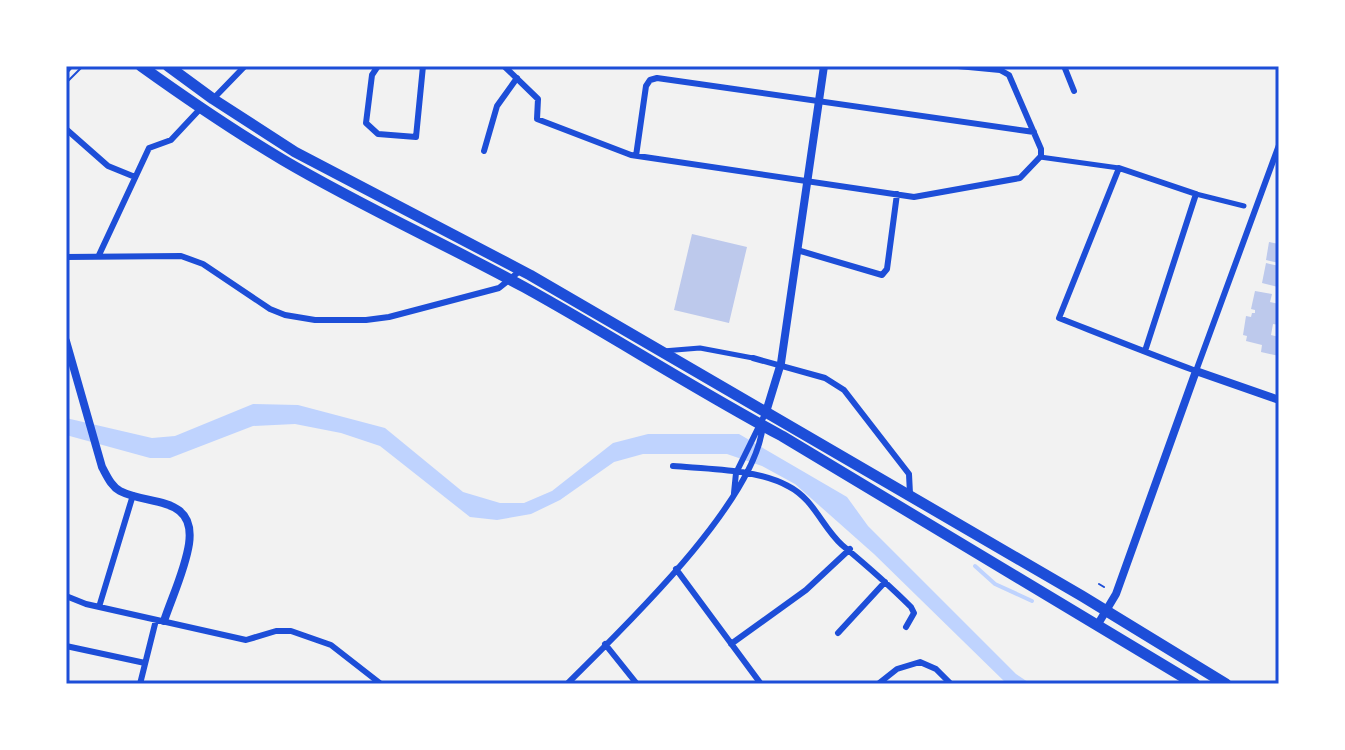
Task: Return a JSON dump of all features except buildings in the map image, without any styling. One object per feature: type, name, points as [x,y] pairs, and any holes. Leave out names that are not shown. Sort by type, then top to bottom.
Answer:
[{"type":"highway","points":[[141,66],[200,109],[285,161],[511,280],[761,424],[1195,684]]},
{"type":"highway","points":[[168,66],[295,152],[521,270],[663,351],[1108,611],[1226,684]]},
{"type":"street","points":[[213,99],[245,66]]},
{"type":"street","points":[[378,66],[372,75],[366,123],[378,134],[416,137],[423,66]]},
{"type":"street","points":[[504,66],[538,99],[535,116],[540,122],[636,156],[916,196],[1017,179],[1026,175],[1040,157],[1041,149],[1009,75],[1000,70],[958,66]]},
{"type":"street","points":[[731,500],[738,469],[766,412],[781,365],[824,66]]},
{"type":"street","points":[[1064,66],[1074,91]]},
{"type":"street","points":[[643,73],[650,80]]},
{"type":"street","points":[[484,151],[497,106],[517,78]]},
{"type":"street","points":[[636,156],[646,86],[650,80],[657,78],[1034,132]]},
{"type":"street","points":[[99,255],[149,148],[171,140],[200,109]]},
{"type":"street","points":[[66,129],[108,166],[135,177]]},
{"type":"street","points":[[1098,624],[1116,594],[1279,145]]},
{"type":"street","points":[[1040,157],[1119,168],[1196,194],[1244,206]]},
{"type":"street","points":[[1119,168],[1059,318],[1279,400]]},
{"type":"street","points":[[797,250],[882,275],[887,269],[897,194]]},
{"type":"street","points":[[1145,351],[1196,194]]},
{"type":"street","points":[[66,257],[170,255],[192,259],[270,309],[315,320],[381,319],[493,291],[521,270]]},
{"type":"street","points":[[66,341],[102,467],[113,486],[121,492],[170,504],[183,515],[190,529],[189,547],[160,620],[140,684]]},
{"type":"street","points":[[663,351],[700,348],[753,358],[825,378],[844,390],[909,473],[910,495]]},
{"type":"street","points":[[567,684],[702,541],[746,473],[760,440],[761,424]]},
{"type":"street","points":[[673,466],[738,469],[779,482],[800,493],[836,538],[913,610],[906,627]]},
{"type":"street","points":[[99,607],[134,495]]},
{"type":"street","points":[[731,644],[806,590],[850,549]]},
{"type":"street","points":[[676,569],[761,684]]},
{"type":"street","points":[[838,633],[885,582]]},
{"type":"street","points":[[66,596],[99,607],[246,640],[276,631],[291,631],[331,645],[381,684]]},
{"type":"street","points":[[605,644],[637,684]]},
{"type":"street","points":[[66,646],[145,663]]},
{"type":"street","points":[[878,684],[897,669],[920,662],[936,669],[951,684]]},
{"type":"path","points":[[66,74],[73,66]]},
{"type":"path","points":[[66,83],[83,66]]},
{"type":"path","points":[[1099,584],[1104,587]]},
{"type":"water","points":[[253,404],[298,405],[385,428],[463,492],[500,503],[524,503],[552,491],[613,443],[648,434],[739,434],[847,497],[868,526],[1016,674],[1031,684],[1007,684],[874,554],[795,484],[762,466],[727,454],[643,454],[614,462],[560,500],[531,514],[497,520],[470,517],[380,446],[341,433],[295,424],[253,426],[170,458],[150,458],[66,435],[66,418],[152,438],[175,436]]},
{"type":"waterway","points":[[975,566],[995,584],[1032,601]]}]
